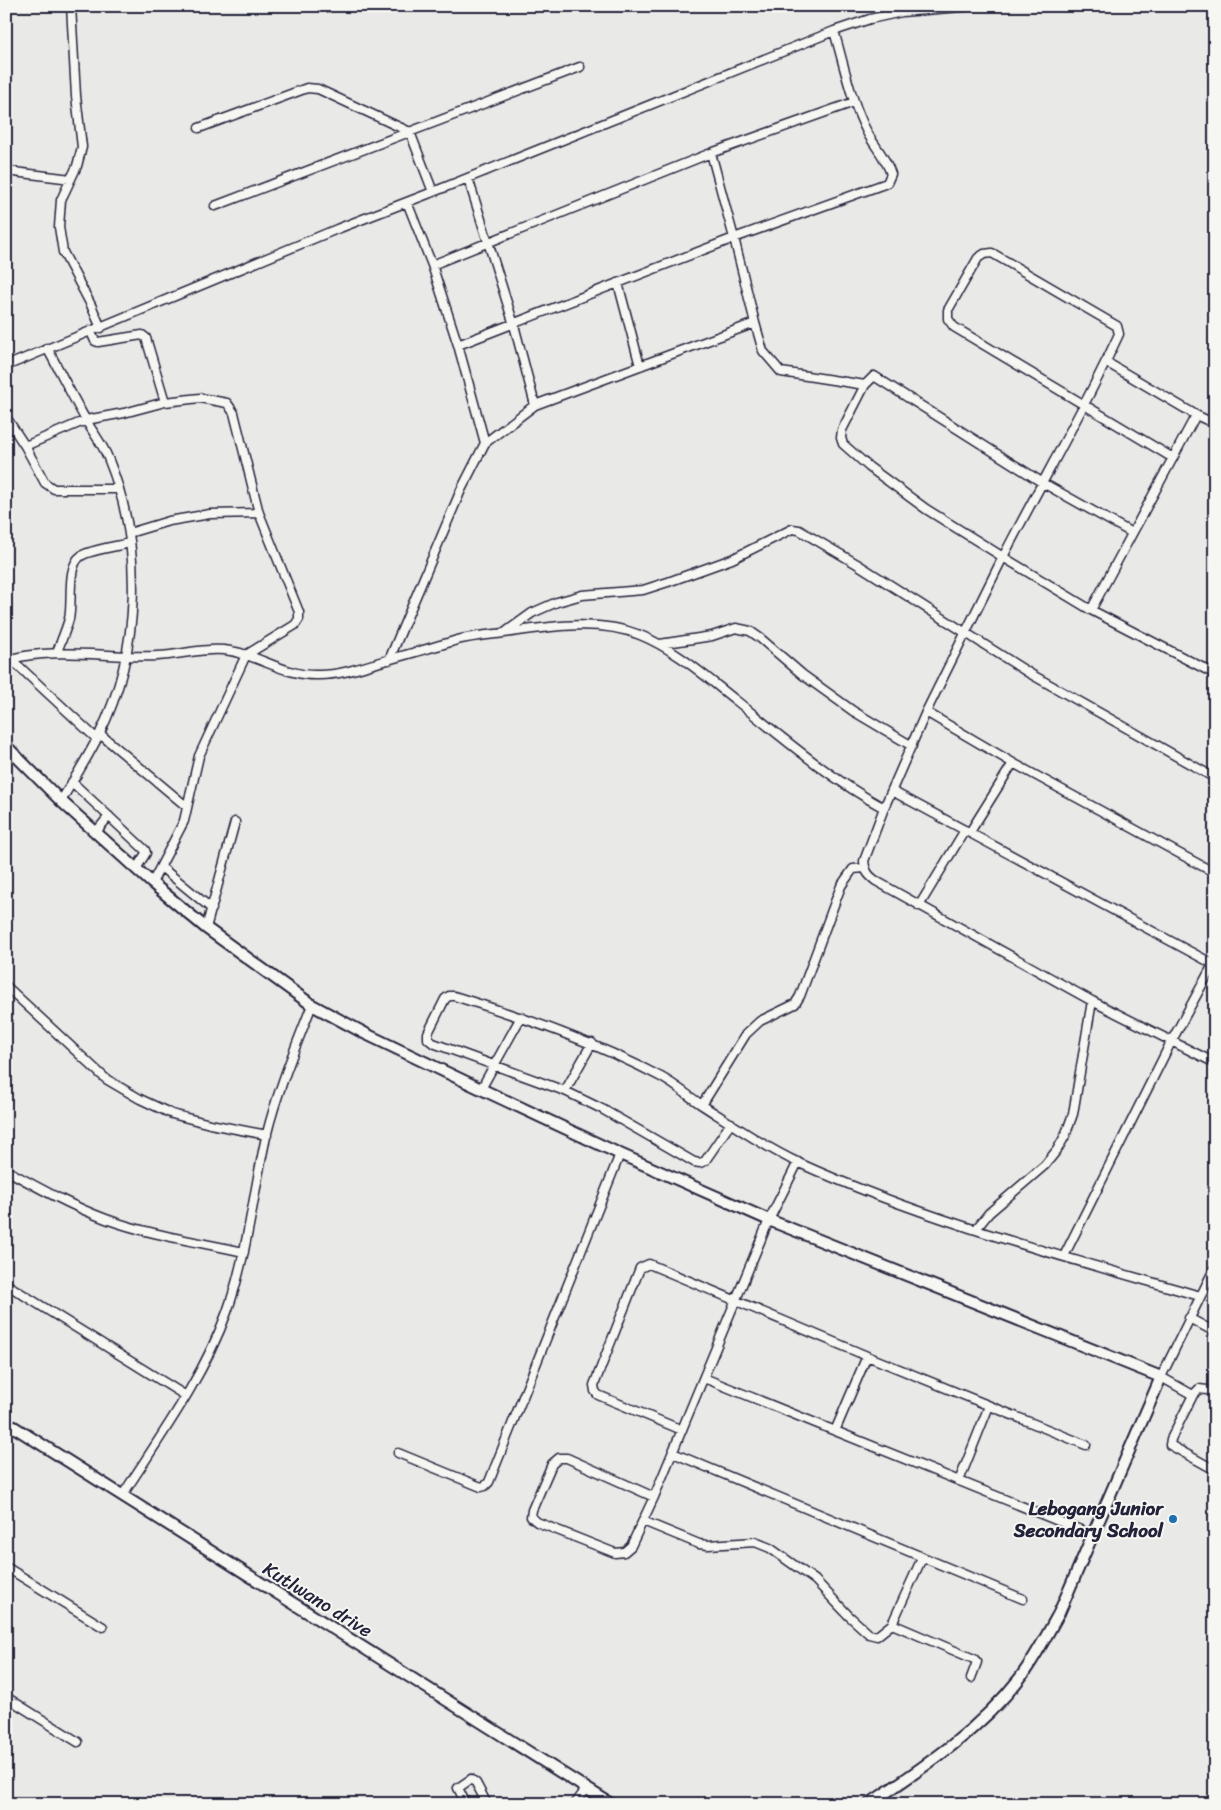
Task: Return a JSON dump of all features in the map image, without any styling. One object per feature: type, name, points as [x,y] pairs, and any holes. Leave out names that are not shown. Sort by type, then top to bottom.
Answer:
[{"type":"street","points":[[71,6],[76,96],[82,147],[77,166],[61,200],[59,226],[63,252],[91,304],[101,328]]},
{"type":"street","points":[[6,366],[336,229],[834,31],[870,19],[902,12],[973,6]]},
{"type":"street","points":[[458,345],[514,325],[734,238],[887,183],[891,174],[887,162],[869,134],[854,102],[834,31]]},
{"type":"street","points":[[215,206],[580,67]]},
{"type":"street","points":[[198,128],[306,88],[318,89],[410,132],[433,192]]},
{"type":"street","points":[[432,265],[711,153],[854,102]]},
{"type":"street","points":[[711,153],[763,351],[781,372],[865,385]]},
{"type":"street","points":[[6,171],[71,178]]},
{"type":"street","points":[[468,178],[514,325],[535,405]]},
{"type":"street","points":[[407,202],[432,265],[458,345],[485,443]]},
{"type":"street","points":[[1174,458],[1084,406],[954,327],[948,320],[948,310],[978,258],[984,254],[992,253],[1116,326],[1119,334],[1084,406],[1003,557],[926,712],[866,852],[864,868],[868,875],[876,881],[919,906],[1092,1001],[1215,1063]]},
{"type":"street","points":[[618,283],[640,366]]},
{"type":"street","points":[[390,660],[461,490],[485,443],[535,405],[755,323]]},
{"type":"street","points":[[91,332],[95,341],[98,342],[142,335],[146,338],[166,402]]},
{"type":"street","points":[[47,348],[107,456],[119,489],[129,533],[133,585],[132,621],[118,688],[98,736],[61,801]]},
{"type":"street","points":[[1106,362],[1196,415],[1215,424]]},
{"type":"street","points":[[1132,533],[1043,483],[874,376],[865,385],[842,430],[841,438],[843,444],[869,467],[926,509],[1091,610],[1215,674]]},
{"type":"street","points":[[25,446],[86,420],[124,413],[166,402],[200,398],[227,403],[234,412],[259,514],[299,612],[299,619],[295,625],[246,655],[199,756],[184,821],[152,883]]},
{"type":"street","points":[[1091,610],[1196,415]]},
{"type":"street","points":[[6,417],[49,487],[54,489],[119,489]]},
{"type":"street","points":[[129,533],[169,521],[210,514],[259,514]]},
{"type":"street","points":[[505,632],[532,613],[557,602],[582,596],[643,590],[732,559],[792,529],[799,530],[857,564],[1029,673],[1215,778]]},
{"type":"street","points":[[57,652],[70,612],[74,562],[82,555],[130,543]]},
{"type":"street","points":[[9,659],[57,652],[157,656],[201,650],[223,650],[246,655],[296,673],[318,676],[339,673],[390,660],[461,639],[505,632],[546,627],[590,626],[620,629],[639,634],[660,644],[711,681],[798,752],[855,792],[884,808]]},
{"type":"street","points":[[660,644],[712,636],[736,628],[750,631],[803,675],[853,711],[912,746]]},
{"type":"street","points":[[9,659],[98,736],[186,806]]},
{"type":"street","points":[[926,712],[1013,763],[1215,873]]},
{"type":"street","points":[[6,746],[61,801],[136,869],[206,928],[312,1004],[366,1034],[620,1154],[769,1220],[1161,1377],[1193,1395]]},
{"type":"street","points":[[919,906],[1013,763]]},
{"type":"street","points":[[72,782],[145,850],[145,857],[136,869]]},
{"type":"street","points":[[892,791],[1214,963],[1171,1042],[1064,1256]]},
{"type":"street","points":[[96,832],[109,816]]},
{"type":"street","points":[[206,928],[235,822]]},
{"type":"street","points":[[161,867],[212,909]]},
{"type":"street","points":[[702,1105],[746,1034],[760,1022],[795,1004],[800,996],[841,886],[853,869],[864,868]]},
{"type":"street","points":[[6,986],[106,1078],[140,1099],[172,1114],[200,1122],[267,1135]]},
{"type":"street","points":[[731,1123],[704,1161],[700,1163],[694,1162],[602,1109],[565,1091],[433,1043],[428,1039],[428,1033],[448,996],[454,996],[521,1017],[592,1043],[664,1079],[761,1142],[798,1162],[882,1197],[976,1229],[1200,1296]]},
{"type":"street","points":[[976,1229],[989,1212],[1045,1165],[1058,1150],[1073,1114],[1092,1001]]},
{"type":"street","points":[[122,1496],[203,1367],[228,1311],[244,1252],[267,1135],[287,1066],[312,1004]]},
{"type":"street","points":[[481,1089],[521,1017]]},
{"type":"street","points":[[565,1091],[592,1043]]},
{"type":"street","points":[[398,1453],[481,1487],[489,1482],[620,1154]]},
{"type":"street","points":[[654,1497],[567,1458],[559,1458],[552,1464],[532,1510],[531,1517],[537,1522],[615,1553],[624,1552],[631,1546],[643,1522],[654,1497],[673,1453],[769,1220],[798,1162]]},
{"type":"street","points":[[6,1170],[43,1190],[133,1228],[244,1252]]},
{"type":"street","points":[[682,1430],[598,1395],[595,1391],[594,1385],[640,1268],[649,1264],[867,1356],[1086,1445]]},
{"type":"street","points":[[869,1804],[937,1758],[965,1735],[995,1707],[1020,1677],[1039,1648],[1059,1613],[1161,1377],[1215,1267]]},
{"type":"street","points":[[6,1284],[186,1396]]},
{"type":"street","points":[[1189,1318],[1215,1332]]},
{"type":"street","points":[[835,1431],[867,1356]]},
{"type":"street","points":[[704,1378],[1093,1534]]},
{"type":"street","points":[[1215,1390],[1199,1389],[1193,1395],[1171,1439],[1170,1445],[1215,1470]]},
{"type":"street","points":[[959,1481],[989,1406]]},
{"type":"street","name":"Kutlwano drive","points":[[6,1422],[611,1804]]},
{"type":"street","points":[[673,1453],[1023,1599]]},
{"type":"street","points":[[643,1522],[699,1544],[756,1542],[770,1548],[815,1580],[869,1634],[877,1636],[892,1624],[922,1558]]},
{"type":"street","points":[[6,1567],[103,1627]]},
{"type":"street","points":[[892,1624],[974,1659],[977,1662],[977,1666],[970,1678]]},
{"type":"street","points":[[6,1696],[78,1742]]},
{"type":"street","points":[[466,1804],[458,1788],[471,1780],[476,1783],[487,1804]]},
{"type":"street","points":[[575,1804],[587,1788]]},
{"type":"place","name":"Lebogang Junior Secondary School","points":[[1173,1519]]}]
